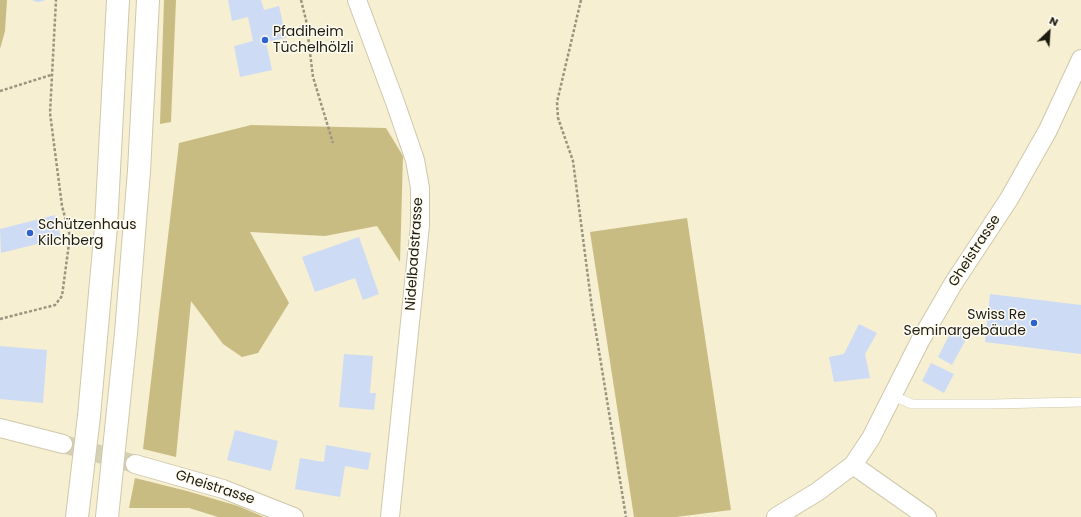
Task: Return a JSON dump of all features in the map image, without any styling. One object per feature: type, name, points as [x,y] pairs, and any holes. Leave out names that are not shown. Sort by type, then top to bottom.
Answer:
[{"type":"highway","points":[[77,517],[89,408],[105,234],[114,99],[118,0]]},
{"type":"highway","points":[[107,517],[126,333],[139,179],[148,0]]},
{"type":"street","name":"Nidelbadstrasse","points":[[357,0],[415,160],[420,188],[420,225],[390,517]]},
{"type":"street","name":"Gheistrasse","points":[[776,517],[817,492],[853,465],[871,438],[920,341],[953,284],[1009,199],[1044,137],[1081,59]]},
{"type":"street","points":[[0,428],[63,444]]},
{"type":"street","name":"Gheistrasse","points":[[135,464],[223,489],[294,517]]},
{"type":"street","points":[[853,465],[927,517]]},
{"type":"lane","points":[[893,396],[912,404],[1081,402]]},
{"type":"path","points":[[0,319],[55,306],[62,296],[70,236],[62,206],[50,114],[56,0]]},
{"type":"path","points":[[301,0],[306,20],[314,77],[333,143]]},
{"type":"path","points":[[580,0],[557,102],[558,118],[573,161],[592,308],[626,517]]},
{"type":"path","points":[[0,91],[52,75]]},
{"type":"shaded area","points":[[0,0],[7,0],[5,31],[0,49]]},
{"type":"shaded area","points":[[164,0],[176,0],[171,122],[160,124]]},
{"type":"shaded area","points":[[251,125],[386,128],[403,156],[400,262],[377,226],[325,236],[250,232],[289,303],[258,353],[242,357],[223,344],[191,301],[176,457],[143,449],[179,143]]},
{"type":"shaded area","points":[[687,218],[731,510],[676,517],[634,517],[590,232]]},
{"type":"shaded area","points":[[135,478],[238,506],[264,517],[218,517],[189,508],[129,508]]},
{"type":"building","points":[[32,0],[44,0],[44,1],[37,2]]},
{"type":"building","name":"Pfadiheim Tüchelhölzli","points":[[228,0],[261,0],[264,10],[279,6],[286,38],[266,42],[272,70],[240,77],[234,46],[253,41],[248,17],[232,21]]},
{"type":"building","name":"Schützenhaus Kilchberg","points":[[55,215],[61,238],[1,253],[0,229]]},
{"type":"building","points":[[359,237],[379,294],[363,300],[355,278],[315,292],[302,257]]},
{"type":"building","name":"Swiss Re Seminargebäude","points":[[990,294],[1081,305],[1081,354],[985,342]]},
{"type":"building","points":[[859,324],[877,333],[865,354],[870,378],[834,382],[829,357],[844,354]]},
{"type":"building","points":[[954,326],[969,334],[952,365],[938,357]]},
{"type":"building","points":[[0,346],[47,350],[43,403],[0,399]]},
{"type":"building","points":[[344,354],[373,356],[370,393],[376,393],[374,410],[339,407]]},
{"type":"building","points":[[931,363],[954,374],[944,393],[922,381]]},
{"type":"building","points":[[235,430],[278,441],[271,471],[227,460]]},
{"type":"building","points":[[326,445],[371,453],[368,470],[345,466],[340,497],[295,489],[300,458],[324,462]]},
{"type":"tunnel","points":[[63,444],[135,464]]},
{"type":"place","name":"Pfadiheim Tüchelhölzli","points":[[265,40]]},
{"type":"place","name":"Schützenhaus Kilchberg","points":[[30,233]]},
{"type":"place","name":"Swiss Re Seminargebäude","points":[[1034,323]]}]
